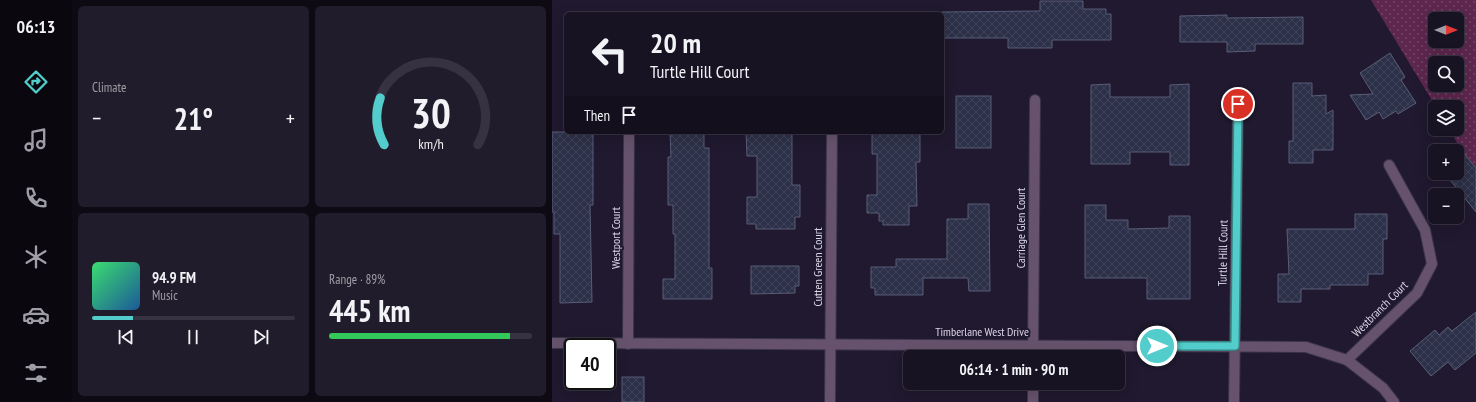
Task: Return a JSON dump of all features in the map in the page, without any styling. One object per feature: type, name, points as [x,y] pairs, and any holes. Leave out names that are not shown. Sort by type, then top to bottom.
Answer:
[{"type":"street","name":"Carriage Glen Court","points":[[1033,350],[1035,100]]},
{"type":"street","name":"Turtle Hill Court","points":[[1234,402],[1238,104]]},
{"type":"street","name":"Westport Court","points":[[628,344],[629,134]]},
{"type":"street","name":"Cutten Green Court","points":[[830,402],[832,134]]},
{"type":"street","name":"Westbranch Court","points":[[1347,360],[1417,293],[1432,264],[1425,230],[1389,165]]},
{"type":"street","name":"Timberlane West Drive","points":[[552,344],[1306,347],[1347,360],[1383,388],[1394,402]]},
{"type":"street","points":[[1033,390],[1033,402]]},
{"type":"shaded area","points":[[1371,0],[1476,0],[1476,174],[1464,154],[1464,144],[1458,144],[1453,136],[1464,136],[1464,100],[1432,100]]},
{"type":"building","points":[[1040,1],[1083,1],[1083,9],[1106,9],[1106,14],[1111,14],[1111,40],[1052,40],[1052,48],[1008,48],[1008,38],[944,38],[944,12],[942,12],[1040,11]]},
{"type":"building","points":[[1227,15],[1227,18],[1303,17],[1303,44],[1255,44],[1255,51],[1227,52],[1227,42],[1180,42],[1180,16]]},
{"type":"building","points":[[1390,53],[1405,77],[1401,80],[1416,103],[1398,114],[1396,111],[1383,119],[1379,112],[1366,120],[1350,95],[1373,94],[1360,73]]},
{"type":"building","points":[[1293,83],[1312,83],[1312,96],[1326,95],[1326,114],[1333,110],[1333,150],[1313,150],[1313,163],[1289,163],[1289,141],[1293,141]]},
{"type":"building","points":[[1110,84],[1110,97],[1170,97],[1170,85],[1189,84],[1189,165],[1170,165],[1170,152],[1130,152],[1130,164],[1091,164],[1091,85]]},
{"type":"building","points":[[956,96],[991,96],[991,148],[956,148]]},
{"type":"building","points":[[552,132],[564,132],[564,134],[593,134],[593,205],[590,205],[592,302],[560,303],[560,234],[554,234],[554,212],[552,212]]},
{"type":"building","points":[[670,134],[704,134],[704,148],[709,148],[709,268],[712,268],[712,299],[663,299],[663,279],[675,279],[675,234],[673,234],[673,205],[668,205],[668,157],[671,157]]},
{"type":"building","points":[[746,134],[792,134],[792,185],[800,185],[800,217],[795,217],[795,229],[756,229],[756,224],[747,224],[747,197],[757,197],[757,156],[747,156]]},
{"type":"building","points":[[872,134],[920,134],[920,162],[916,162],[917,206],[909,206],[909,225],[883,225],[883,221],[879,221],[879,213],[867,213],[867,195],[877,195],[877,154],[872,154]]},
{"type":"building","points":[[1464,153],[1476,168],[1476,212],[1464,197],[1464,188],[1456,188],[1450,180],[1464,180]]},
{"type":"building","points":[[968,204],[989,204],[990,291],[969,291],[968,278],[923,278],[923,295],[875,295],[875,288],[871,288],[871,267],[896,267],[896,259],[947,259],[947,219],[968,219]]},
{"type":"building","points":[[1085,205],[1106,205],[1106,220],[1128,220],[1128,229],[1169,228],[1169,216],[1190,216],[1190,299],[1147,299],[1147,278],[1085,278]]},
{"type":"building","points":[[1355,214],[1387,214],[1387,239],[1383,239],[1383,274],[1368,274],[1368,285],[1330,285],[1330,289],[1301,289],[1301,302],[1278,302],[1278,274],[1289,274],[1287,229],[1355,229]]},
{"type":"building","points":[[751,266],[799,266],[799,286],[795,286],[795,293],[751,294]]},
{"type":"building","points":[[1476,312],[1476,353],[1455,370],[1448,362],[1431,376],[1410,351],[1435,330],[1439,335],[1448,327],[1452,331]]},
{"type":"building","points":[[622,377],[644,377],[644,402],[622,402]]},
{"type":"route","points":[[1157,346],[1235,346],[1238,104]]}]
